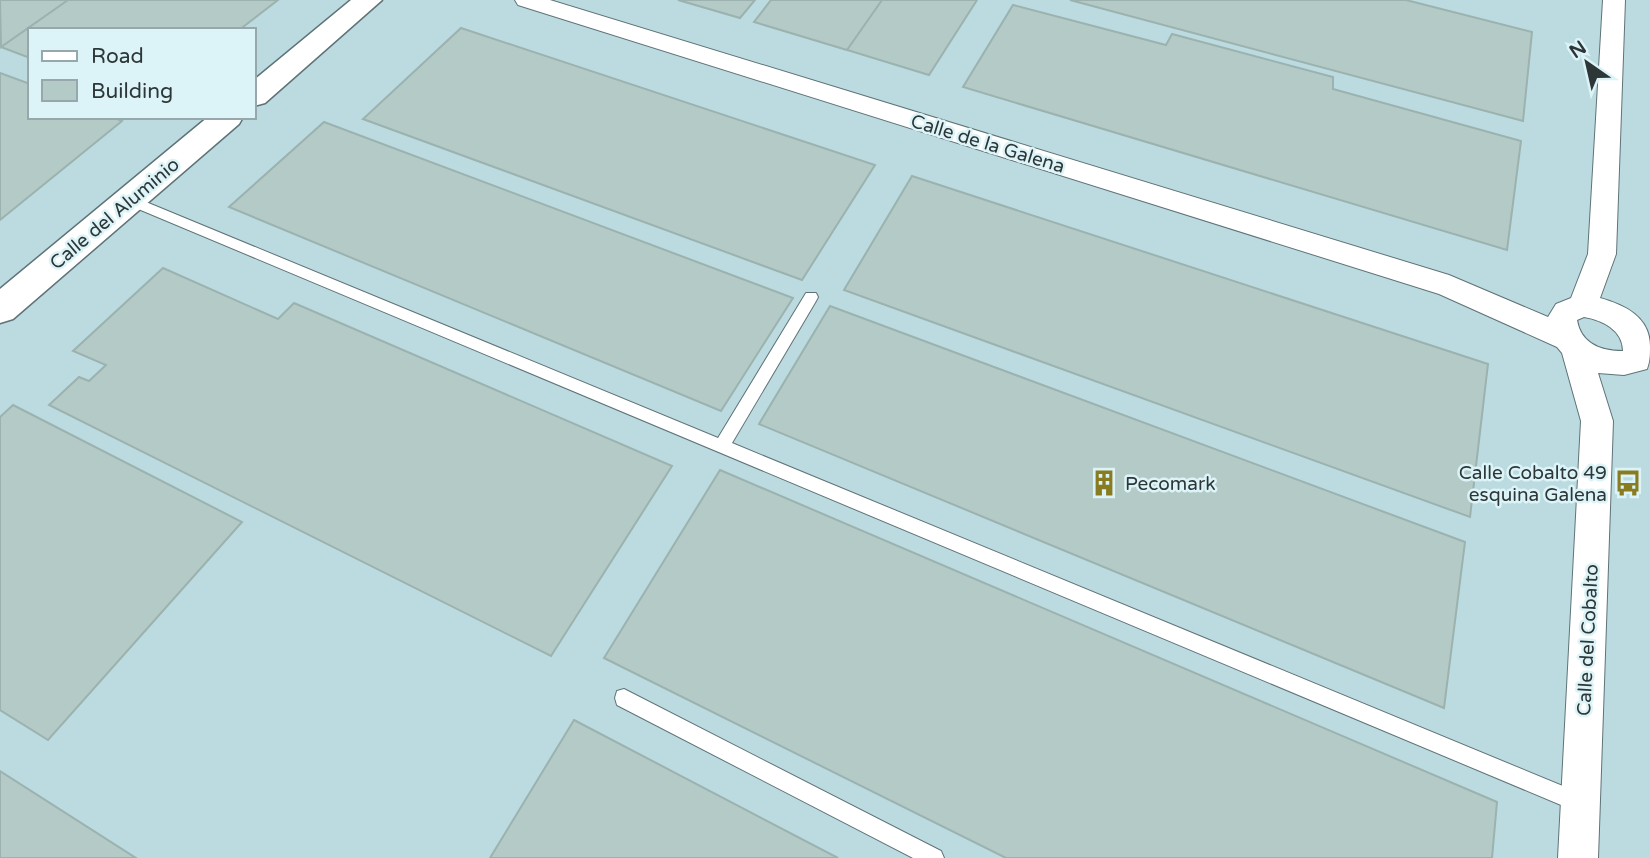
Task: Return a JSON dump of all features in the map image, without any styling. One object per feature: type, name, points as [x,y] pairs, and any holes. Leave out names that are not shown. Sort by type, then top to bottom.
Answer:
[{"type":"street","points":[[256,94],[368,0]]},
{"type":"street","name":"Calle de la Galena","points":[[526,0],[1449,286],[1571,343],[1601,362],[1637,362]]},
{"type":"street","points":[[1571,343],[1562,328],[1562,319],[1578,307],[1602,254],[1614,0]]},
{"type":"street","name":"Calle del Aluminio","points":[[0,309],[226,119]]},
{"type":"street","points":[[1602,254],[1641,343],[1637,362]]},
{"type":"street","name":"Calle de la Galena","points":[[1449,286],[1578,307],[1595,306],[1633,324]]},
{"type":"street","name":"Calle del Cobalto","points":[[1571,343],[1597,421],[1578,858]]},
{"type":"street","name":"Calle del Cobalto","points":[[1597,421],[1637,362]]},
{"type":"lane","points":[[129,200],[1580,803]]},
{"type":"lane","points":[[722,446],[811,297]]},
{"type":"lane","points":[[624,698],[934,858]]},
{"type":"shaded area","points":[[0,0],[1650,0],[1650,858],[0,858]]},
{"type":"building","points":[[0,0],[68,0],[28,28],[1,47]]},
{"type":"building","points":[[68,0],[278,0],[242,28],[28,28]]},
{"type":"building","points":[[678,0],[755,0],[740,18]]},
{"type":"building","points":[[771,0],[882,0],[847,50],[754,22]]},
{"type":"building","points":[[882,0],[977,0],[929,75],[847,50]]},
{"type":"building","points":[[1070,0],[1406,0],[1532,32],[1523,121]]},
{"type":"building","points":[[1013,5],[1166,45],[1172,34],[1333,77],[1333,89],[1521,141],[1507,250],[963,87]]},
{"type":"building","points":[[28,28],[28,57],[1,47]]},
{"type":"building","points":[[461,28],[875,165],[802,280],[363,119]]},
{"type":"building","points":[[0,73],[28,83],[28,119],[122,121],[0,220]]},
{"type":"building","points":[[324,122],[793,298],[721,411],[229,207]]},
{"type":"building","points":[[912,176],[1488,364],[1470,517],[844,290]]},
{"type":"building","points":[[163,268],[278,319],[294,303],[672,466],[551,656],[49,405],[79,377],[89,381],[106,365],[73,351]]},
{"type":"building","name":"Pecomark","points":[[830,306],[1465,542],[1444,708],[759,424]]},
{"type":"building","points":[[13,405],[242,522],[48,740],[0,710],[0,417]]},
{"type":"building","points":[[720,470],[1497,802],[1492,858],[1006,858],[604,658]]},
{"type":"building","points":[[574,720],[838,858],[490,858]]},
{"type":"building","points":[[0,771],[136,858],[0,858]]},
{"type":"place","name":"Pecomark","points":[[1104,483]]},
{"type":"place","name":"Calle Cobalto 49 esquina Galena","points":[[1628,483]]}]
